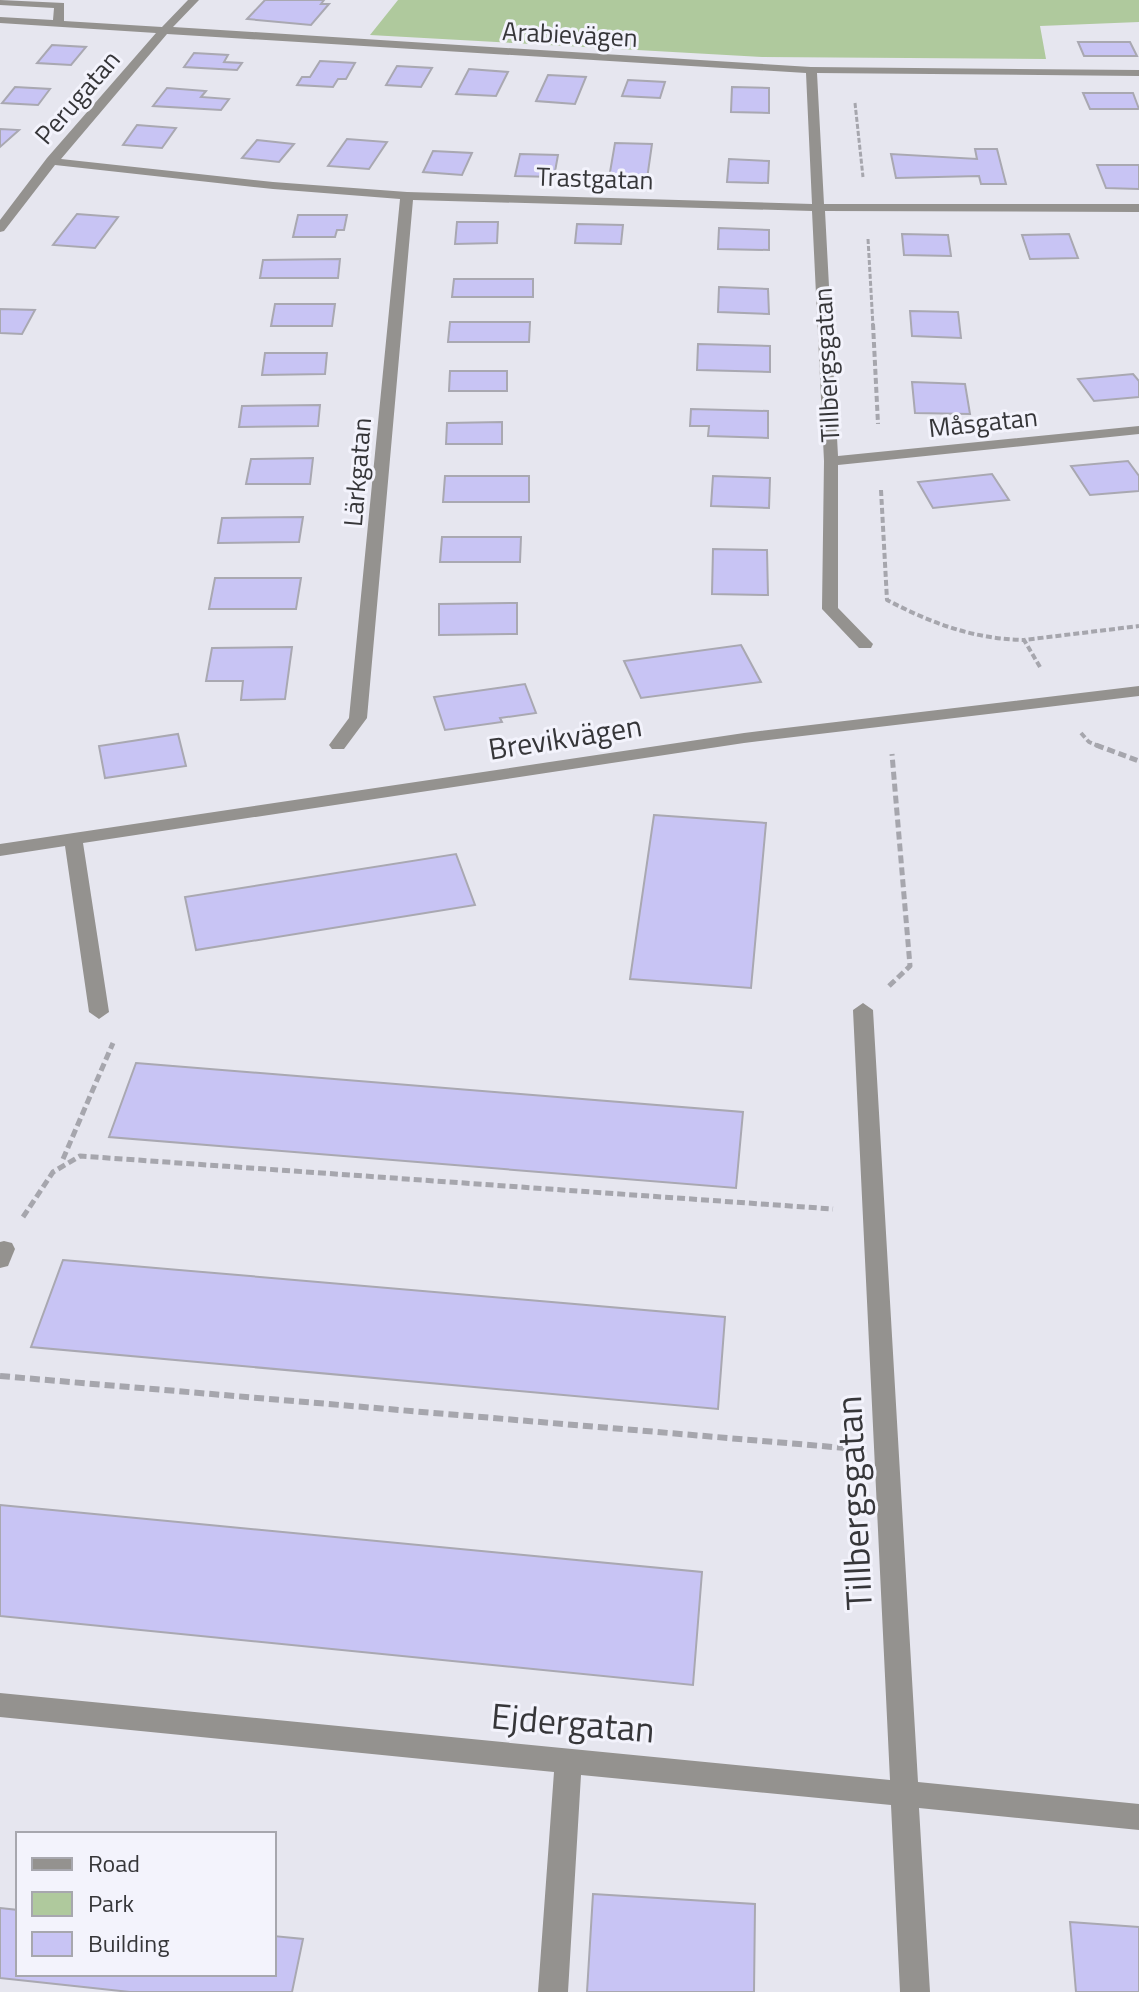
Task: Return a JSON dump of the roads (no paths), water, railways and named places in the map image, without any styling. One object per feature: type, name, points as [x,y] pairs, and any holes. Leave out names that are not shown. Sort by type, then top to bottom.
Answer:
[{"type":"street","name":"Perugatan","points":[[0,228],[51,161],[162,32],[194,0]]},
{"type":"street","points":[[0,2],[60,5],[58,24]]},
{"type":"street","name":"Arabievägen","points":[[0,20],[811,70],[1139,73]]},
{"type":"street","name":"Tillbergsgatan","points":[[811,70],[831,461],[830,609],[865,644]]},
{"type":"street","name":"Trastgatan","points":[[51,161],[231,182],[407,196],[817,209],[1139,208]]},
{"type":"street","name":"Lärkgatan","points":[[338,745],[358,718],[407,196]]},
{"type":"street","name":"Måsgatan","points":[[831,461],[1139,430]]},
{"type":"street","name":"Brevikvägen","points":[[0,850],[744,738],[1139,691]]},
{"type":"street","points":[[73,839],[99,1012]]},
{"type":"street","name":"Tillbergsgatan","points":[[863,1010],[915,1992]]},
{"type":"street","name":"Ejdergatan","points":[[0,1705],[1139,1817]]},
{"type":"street","points":[[553,1992],[568,1760]]}]
